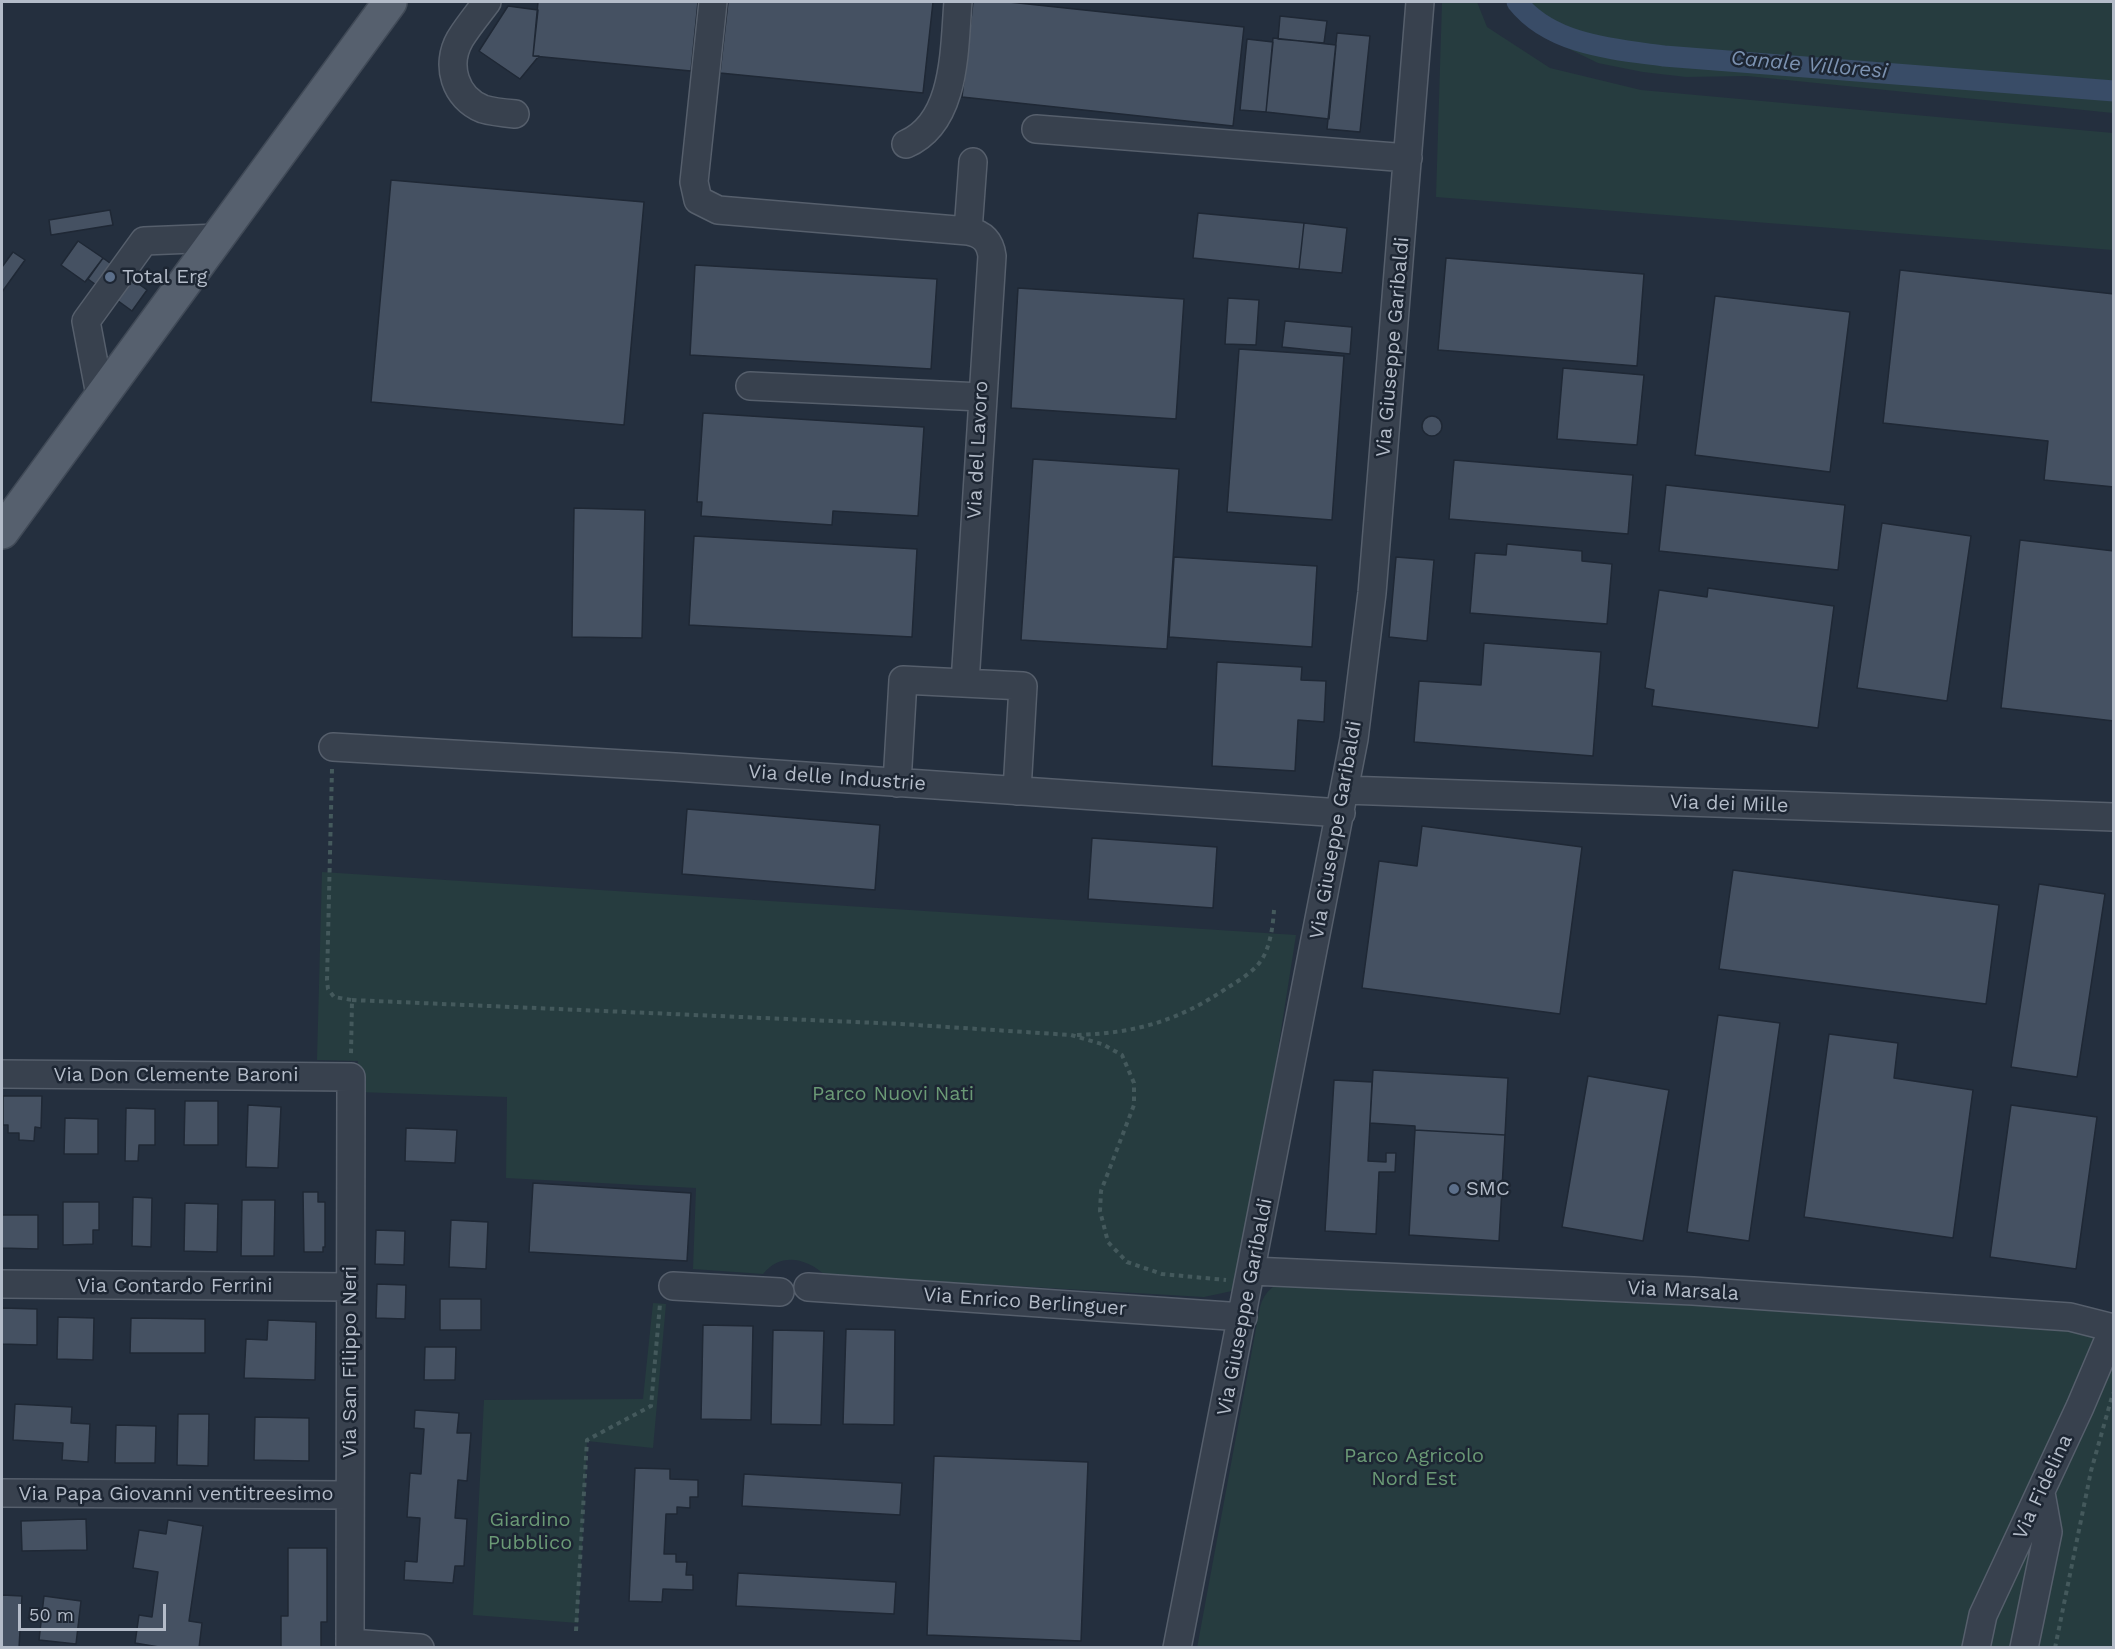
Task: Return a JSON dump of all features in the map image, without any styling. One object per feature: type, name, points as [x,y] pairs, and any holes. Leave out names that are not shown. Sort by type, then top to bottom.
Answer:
[{"type":"main road","points":[[2,532],[100,395],[390,2]]},
{"type":"street","points":[[487,2],[459,41],[453,56],[453,72],[461,93],[470,101],[482,108],[515,114]]},
{"type":"street","points":[[713,2],[694,182],[698,200],[718,210],[968,231],[974,162]]},
{"type":"street","points":[[906,144],[921,135],[945,98],[958,2]]},
{"type":"street","name":"Via Giuseppe Garibaldi","points":[[1178,1647],[1343,802],[1372,593],[1420,2]]},
{"type":"street","points":[[1036,129],[1408,158]]},
{"type":"street","name":"Via del Lavoro","points":[[965,683],[981,397],[992,256],[985,237],[968,231]]},
{"type":"street","points":[[100,395],[86,321],[144,241],[218,238]]},
{"type":"street","points":[[750,386],[981,397]]},
{"type":"street","points":[[897,783],[903,680],[1023,686],[1017,791]]},
{"type":"street","name":"Via delle Industrie","points":[[333,747],[1017,791],[1343,802]]},
{"type":"street","name":"Via dei Mille","points":[[1343,802],[2114,817]]},
{"type":"street","name":"Via Don Clemente Baroni","points":[[2,1074],[351,1077]]},
{"type":"street","name":"Via San Filippo Neri","points":[[350,1645],[351,1077]]},
{"type":"street","name":"Via Enrico Berlinguer","points":[[673,1287],[780,1292],[781,1282],[793,1274],[803,1277],[808,1287],[1243,1317]]},
{"type":"street","name":"Via Marsala","points":[[1251,1277],[1716,1293],[2070,1317],[2113,1327]]},
{"type":"street","name":"Via Contardo Ferrini","points":[[2,1284],[349,1287]]},
{"type":"street","name":"Via Fidelina","points":[[1976,1647],[1983,1615],[2041,1492],[2113,1327]]},
{"type":"street","points":[[2024,1647],[2048,1532],[2041,1492]]},
{"type":"street","name":"Via Papa Giovanni ventitreesimo","points":[[2,1493],[350,1495]]},
{"type":"street","points":[[350,1645],[420,1647]]},
{"type":"path","points":[[333,747],[327,980],[328,989],[334,997],[901,1024],[1071,1035],[1113,1034],[1151,1026],[1179,1016],[1214,997],[1260,962],[1272,928],[1274,910]]},
{"type":"path","points":[[351,1077],[352,999]]},
{"type":"path","points":[[1071,1035],[1102,1044],[1122,1055],[1134,1083],[1134,1105],[1101,1191],[1100,1210],[1108,1242],[1127,1262],[1162,1274],[1251,1277]]},
{"type":"path","points":[[576,1631],[587,1440],[651,1406],[660,1304],[673,1287]]},
{"type":"path","points":[[2055,1647],[2091,1471],[2114,1392]]},
{"type":"green space","points":[[1442,2],[1477,2],[1487,27],[1550,68],[1641,90],[2113,133],[2113,250],[1436,197]]},
{"type":"green space","points":[[1516,2],[2113,2],[2113,113],[1747,76],[1686,77],[1643,72],[1598,63],[1563,46],[1533,22]]},
{"type":"green space","name":"Parco Nuovi Nati","points":[[322,872],[1296,935],[1242,1278],[1232,1291],[1204,1297],[825,1275],[802,1261],[794,1260],[778,1262],[763,1274],[693,1269],[696,1188],[506,1178],[507,1097],[358,1092],[358,1061],[317,1060]]},
{"type":"green space","name":"Parco Agricolo Nord Est","points":[[1293,1278],[2113,1331],[2113,1647],[1197,1648],[1260,1307],[1272,1288]]},
{"type":"green space","name":"Giardino Pubblico","points":[[653,1303],[666,1304],[653,1448],[587,1441],[578,1623],[473,1615],[484,1400],[643,1399]]},
{"type":"building","points":[[538,2],[698,2],[691,71],[533,56]]},
{"type":"building","points":[[728,2],[933,2],[923,93],[720,73]]},
{"type":"building","points":[[973,2],[1009,2],[1244,27],[1233,126],[962,97]]},
{"type":"building","points":[[508,6],[538,10],[533,56],[539,56],[520,79],[479,51]]},
{"type":"building","points":[[1280,16],[1327,21],[1324,43],[1278,39]]},
{"type":"building","points":[[1337,33],[1370,36],[1360,132],[1327,129]]},
{"type":"building","points":[[1273,38],[1336,45],[1329,119],[1266,112]]},
{"type":"building","points":[[1247,39],[1273,42],[1266,112],[1240,110]]},
{"type":"building","points":[[391,180],[644,202],[624,425],[371,402]]},
{"type":"building","points":[[110,210],[113,225],[51,235],[49,220]]},
{"type":"building","points":[[1198,213],[1304,223],[1299,269],[1193,258]]},
{"type":"building","points":[[1304,223],[1347,228],[1342,273],[1299,269]]},
{"type":"building","points":[[78,241],[103,258],[85,282],[61,265]]},
{"type":"building","points":[[13,252],[25,260],[2,292],[2,267]]},
{"type":"building","points":[[103,258],[147,290],[132,311],[88,279]]},
{"type":"building","points":[[1446,258],[1644,274],[1637,366],[1438,350]]},
{"type":"building","points":[[695,265],[937,279],[931,369],[690,355]]},
{"type":"building","points":[[1900,270],[2114,294],[2114,487],[2044,480],[2048,441],[1883,423]]},
{"type":"building","points":[[1018,288],[1184,299],[1176,419],[1011,408]]},
{"type":"building","points":[[1715,296],[1850,312],[1830,472],[1695,455]]},
{"type":"building","points":[[1228,298],[1259,300],[1256,345],[1225,344]]},
{"type":"building","points":[[1285,321],[1352,327],[1350,354],[1282,347]]},
{"type":"building","points":[[1239,349],[1344,356],[1332,520],[1227,512]]},
{"type":"building","points":[[1563,368],[1644,375],[1637,445],[1557,439]]},
{"type":"building","points":[[703,413],[924,427],[918,516],[833,511],[832,525],[701,516],[702,502],[697,502]]},
{"type":"building","points":[[1428,416],[1436,416],[1442,422],[1442,430],[1436,436],[1428,436],[1422,430],[1422,422]]},
{"type":"building","points":[[1033,459],[1179,469],[1167,649],[1021,640]]},
{"type":"building","points":[[1454,460],[1633,475],[1628,534],[1449,519]]},
{"type":"building","points":[[1666,485],[1845,505],[1838,570],[1659,551]]},
{"type":"building","points":[[574,508],[645,510],[642,638],[572,637]]},
{"type":"building","points":[[1882,523],[1971,536],[1947,701],[1857,688]]},
{"type":"building","points":[[694,536],[917,549],[912,637],[689,625]]},
{"type":"building","points":[[2020,540],[2114,551],[2114,721],[2001,708]]},
{"type":"building","points":[[1507,544],[1582,551],[1582,561],[1612,564],[1607,624],[1470,613],[1475,553],[1506,555]]},
{"type":"building","points":[[1174,557],[1317,566],[1312,647],[1169,637]]},
{"type":"building","points":[[1396,557],[1434,560],[1427,641],[1389,637]]},
{"type":"building","points":[[1708,588],[1834,606],[1818,728],[1652,706],[1654,690],[1645,688],[1659,590],[1707,597]]},
{"type":"building","points":[[1484,643],[1601,652],[1593,756],[1414,742],[1419,681],[1481,685]]},
{"type":"building","points":[[1217,662],[1302,667],[1301,680],[1326,681],[1324,722],[1298,720],[1295,771],[1212,766]]},
{"type":"building","points":[[687,809],[880,825],[875,890],[682,874]]},
{"type":"building","points":[[1422,826],[1582,847],[1560,1014],[1362,988],[1379,861],[1417,866]]},
{"type":"building","points":[[1092,838],[1217,847],[1213,908],[1088,899]]},
{"type":"building","points":[[1733,870],[1999,905],[1986,1004],[1719,969]]},
{"type":"building","points":[[2039,884],[2105,894],[2077,1077],[2011,1067]]},
{"type":"building","points":[[1718,1015],[1780,1023],[1749,1241],[1687,1232]]},
{"type":"building","points":[[1829,1034],[1898,1043],[1894,1078],[1973,1090],[1953,1238],[1804,1217]]},
{"type":"building","points":[[1373,1070],[1508,1078],[1505,1135],[1415,1130],[1415,1126],[1370,1123]]},
{"type":"building","points":[[1588,1076],[1669,1090],[1643,1241],[1562,1227]]},
{"type":"building","points":[[1334,1080],[1372,1082],[1368,1161],[1386,1162],[1386,1153],[1396,1153],[1395,1172],[1379,1172],[1376,1234],[1325,1231]]},
{"type":"building","points":[[3,1096],[42,1096],[41,1128],[35,1127],[34,1141],[19,1140],[19,1133],[8,1133],[8,1125],[3,1125]]},
{"type":"building","points":[[185,1101],[218,1101],[218,1145],[184,1145]]},
{"type":"building","points":[[248,1105],[281,1107],[278,1168],[246,1167]]},
{"type":"building","points":[[2011,1105],[2097,1117],[2076,1269],[1990,1257]]},
{"type":"building","points":[[126,1108],[155,1109],[155,1145],[139,1145],[138,1161],[125,1161]]},
{"type":"building","points":[[65,1118],[98,1119],[98,1154],[64,1154]]},
{"type":"building","points":[[406,1128],[457,1130],[455,1163],[405,1161]]},
{"type":"building","points":[[1415,1130],[1505,1135],[1499,1241],[1409,1235]]},
{"type":"building","points":[[533,1183],[691,1193],[687,1261],[529,1252]]},
{"type":"building","points":[[303,1192],[318,1192],[318,1202],[325,1202],[323,1252],[304,1252]]},
{"type":"building","points":[[133,1197],[152,1198],[151,1247],[132,1246]]},
{"type":"building","points":[[242,1200],[275,1200],[274,1256],[241,1256]]},
{"type":"building","points":[[63,1202],[99,1202],[99,1230],[93,1230],[93,1244],[63,1245]]},
{"type":"building","points":[[185,1203],[218,1204],[217,1252],[184,1251]]},
{"type":"building","points":[[2,1215],[38,1215],[38,1249],[2,1248]]},
{"type":"building","points":[[451,1220],[488,1222],[486,1269],[449,1267]]},
{"type":"building","points":[[376,1230],[405,1231],[404,1265],[375,1264]]},
{"type":"building","points":[[377,1284],[406,1285],[405,1319],[376,1318]]},
{"type":"building","points":[[440,1299],[481,1299],[481,1330],[440,1330]]},
{"type":"building","points":[[2,1308],[37,1309],[37,1345],[2,1344]]},
{"type":"building","points":[[58,1317],[94,1318],[93,1360],[57,1359]]},
{"type":"building","points":[[131,1318],[205,1319],[205,1353],[130,1353]]},
{"type":"building","points":[[268,1320],[316,1322],[315,1380],[244,1378],[246,1339],[267,1340]]},
{"type":"building","points":[[703,1325],[753,1326],[751,1420],[701,1419]]},
{"type":"building","points":[[846,1329],[895,1330],[894,1425],[843,1424]]},
{"type":"building","points":[[773,1330],[824,1331],[821,1425],[771,1424]]},
{"type":"building","points":[[425,1347],[456,1347],[455,1380],[424,1380]]},
{"type":"building","points":[[15,1404],[72,1407],[71,1423],[90,1424],[88,1462],[62,1460],[63,1443],[13,1440]]},
{"type":"building","points":[[415,1410],[459,1413],[457,1433],[471,1433],[467,1481],[458,1480],[455,1518],[467,1519],[464,1566],[455,1566],[453,1583],[404,1580],[405,1561],[417,1562],[420,1518],[407,1517],[410,1473],[421,1474],[424,1429],[414,1428]]},
{"type":"building","points":[[178,1414],[209,1414],[208,1466],[177,1465]]},
{"type":"building","points":[[255,1417],[309,1418],[309,1461],[254,1460]]},
{"type":"building","points":[[116,1425],[156,1426],[155,1463],[115,1463]]},
{"type":"building","points":[[934,1456],[1088,1462],[1081,1641],[927,1635]]},
{"type":"building","points":[[635,1468],[670,1469],[670,1479],[698,1480],[698,1497],[690,1497],[690,1508],[677,1507],[677,1514],[666,1514],[664,1554],[676,1554],[676,1562],[687,1562],[686,1575],[693,1575],[693,1590],[663,1589],[662,1602],[629,1601]]},
{"type":"building","points":[[744,1474],[902,1483],[900,1515],[742,1506]]},
{"type":"building","points":[[86,1519],[87,1550],[22,1551],[21,1521]]},
{"type":"building","points":[[168,1520],[203,1526],[189,1621],[202,1623],[199,1648],[165,1648],[135,1643],[139,1615],[152,1617],[158,1572],[133,1568],[139,1530],[166,1534]]},
{"type":"building","points":[[288,1548],[327,1548],[327,1622],[321,1622],[321,1648],[281,1648],[281,1616],[288,1616]]},
{"type":"building","points":[[738,1573],[896,1582],[894,1614],[736,1606]]},
{"type":"building","points":[[2,1595],[22,1596],[19,1648],[2,1648]]},
{"type":"building","points":[[44,1596],[81,1601],[76,1644],[39,1640]]},
{"type":"waterway","name":"Canale Villoresi","points":[[1517,2],[1547,28],[1584,42],[1624,51],[2114,91]]},
{"type":"place","name":"Total Erg","points":[[110,277]]},
{"type":"place","name":"SMC","points":[[1454,1189]]}]
